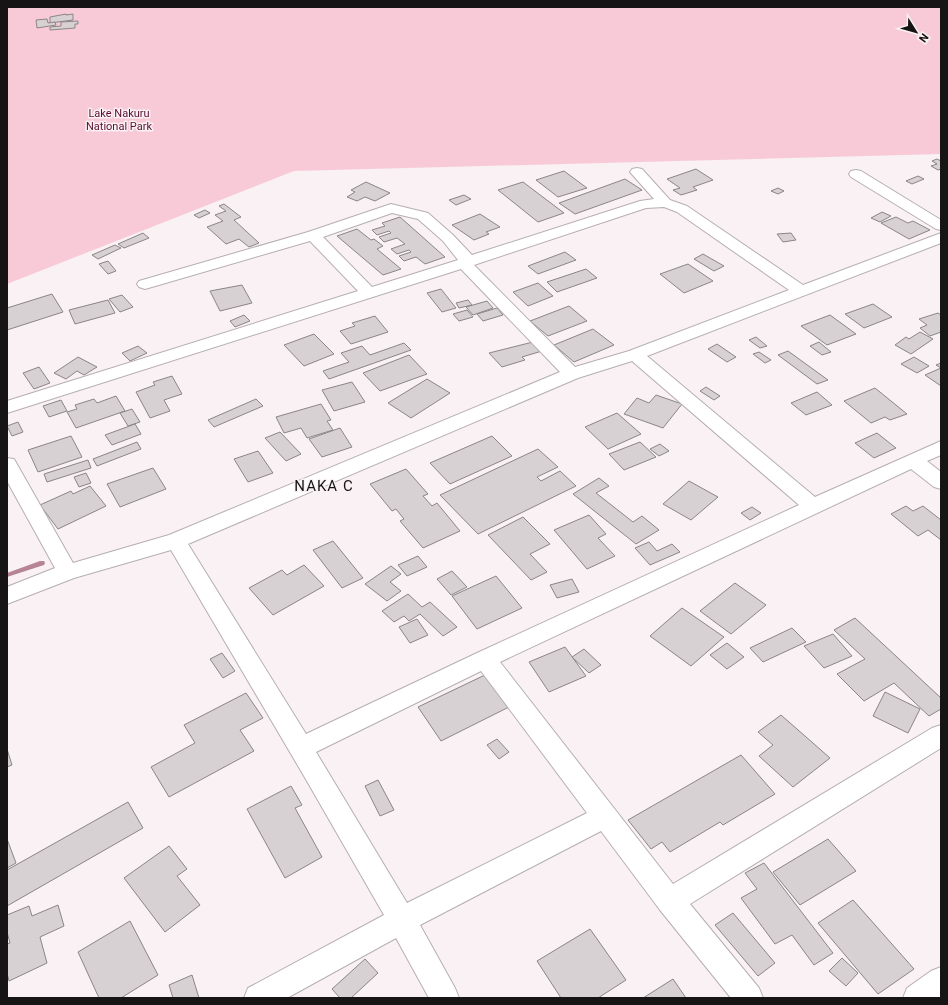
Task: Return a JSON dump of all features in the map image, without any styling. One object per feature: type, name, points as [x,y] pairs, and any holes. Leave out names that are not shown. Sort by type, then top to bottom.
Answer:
[{"type":"street","points":[[637,172],[665,203]]},
{"type":"street","points":[[856,174],[941,226]]},
{"type":"street","points":[[7,408],[645,204],[665,203],[682,209],[802,292]]},
{"type":"street","points":[[145,284],[314,235],[391,208],[423,216],[448,238],[466,262],[572,374]]},
{"type":"street","points":[[314,235],[369,293]]},
{"type":"street","points":[[7,596],[68,572],[176,541],[572,374],[635,355],[941,238]]},
{"type":"street","points":[[635,355],[814,507]]},
{"type":"street","points":[[301,748],[485,659],[941,447]]},
{"type":"street","points":[[913,460],[941,482]]},
{"type":"street","points":[[7,464],[68,572]]},
{"type":"street","points":[[176,541],[301,748],[402,920],[445,998]]},
{"type":"street","points":[[485,659],[670,901],[750,998]]},
{"type":"street","points":[[670,901],[941,735]]},
{"type":"street","points":[[258,998],[402,920],[606,816]]},
{"type":"street","points":[[917,998],[941,981]]},
{"type":"green space","name":"Lake Nakuru National Park","points":[[7,7],[941,7],[941,154],[294,171],[7,284]]},
{"type":"building","points":[[73,14],[73,20],[50,23],[50,17]]},
{"type":"building","points":[[47,19],[48,23],[55,22],[56,25],[37,28],[36,20]]},
{"type":"building","points":[[78,21],[78,24],[75,24],[75,28],[50,30],[50,27],[61,26],[61,22]]},
{"type":"building","points":[[937,159],[941,161],[941,169],[938,170],[931,166],[937,164],[932,161]]},
{"type":"building","points":[[696,169],[713,180],[693,187],[697,190],[681,195],[673,190],[680,188],[667,179]]},
{"type":"building","points":[[564,171],[587,188],[558,197],[536,180]]},
{"type":"building","points":[[918,176],[924,179],[912,184],[906,181]]},
{"type":"building","points":[[625,179],[642,190],[575,214],[559,203]]},
{"type":"building","points":[[366,182],[390,193],[375,201],[365,197],[357,201],[347,197],[355,192],[351,190]]},
{"type":"building","points":[[523,182],[564,213],[538,222],[498,190]]},
{"type":"building","points":[[778,188],[784,191],[778,194],[771,191]]},
{"type":"building","points":[[464,195],[471,199],[456,205],[449,200]]},
{"type":"building","points":[[224,204],[241,217],[234,220],[259,243],[249,247],[239,239],[226,244],[207,227],[223,221],[215,215],[226,211],[219,206]]},
{"type":"building","points":[[205,210],[210,213],[199,218],[194,215]]},
{"type":"building","points":[[882,212],[891,216],[880,222],[871,218]]},
{"type":"building","points":[[480,214],[500,227],[486,232],[489,234],[474,240],[452,225]]},
{"type":"building","points":[[400,217],[445,257],[425,264],[416,257],[404,261],[399,256],[411,252],[409,250],[397,254],[391,249],[405,244],[397,238],[384,242],[379,237],[391,233],[389,231],[377,235],[372,230],[385,226],[382,223]]},
{"type":"building","points":[[896,217],[908,223],[913,221],[930,230],[909,239],[881,223]]},
{"type":"building","points":[[357,229],[371,240],[374,239],[383,246],[377,249],[401,269],[383,275],[337,236]]},
{"type":"building","points":[[143,233],[149,238],[124,248],[118,244]]},
{"type":"building","points":[[791,233],[796,240],[783,242],[777,234]]},
{"type":"building","points":[[115,245],[121,248],[98,259],[92,255]]},
{"type":"building","points":[[565,252],[576,260],[538,274],[528,266]]},
{"type":"building","points":[[703,254],[724,266],[714,271],[694,259]]},
{"type":"building","points":[[108,261],[116,271],[108,274],[99,264]]},
{"type":"building","points":[[688,264],[713,281],[684,293],[660,274]]},
{"type":"building","points":[[586,269],[597,278],[557,292],[547,282]]},
{"type":"building","points":[[538,283],[553,296],[528,306],[513,292]]},
{"type":"building","points":[[242,285],[252,303],[220,311],[210,291]]},
{"type":"building","points":[[441,289],[456,308],[442,312],[427,293]]},
{"type":"building","points":[[52,294],[63,312],[7,330],[7,308]]},
{"type":"building","points":[[122,295],[133,307],[120,312],[109,299]]},
{"type":"building","points":[[108,300],[115,313],[75,324],[69,310]]},
{"type":"building","points":[[468,300],[472,305],[459,308],[456,303]]},
{"type":"building","points":[[487,301],[493,308],[473,315],[466,307]]},
{"type":"building","points":[[873,304],[892,317],[864,328],[845,314]]},
{"type":"building","points":[[569,306],[587,321],[548,336],[530,321]]},
{"type":"building","points":[[497,308],[503,315],[483,321],[477,314]]},
{"type":"building","points":[[467,310],[473,317],[459,321],[453,314]]},
{"type":"building","points":[[938,313],[941,315],[941,332],[930,336],[920,328],[927,325],[919,319]]},
{"type":"building","points":[[244,315],[250,321],[235,327],[230,321]]},
{"type":"building","points":[[830,315],[856,334],[827,345],[801,326]]},
{"type":"building","points":[[375,316],[388,332],[351,344],[340,331],[355,326],[352,323]]},
{"type":"building","points":[[593,329],[614,345],[574,362],[554,345]]},
{"type":"building","points":[[920,332],[933,339],[911,354],[895,345],[906,337],[909,339]]},
{"type":"building","points":[[314,334],[334,354],[304,366],[284,345]]},
{"type":"building","points":[[756,337],[767,346],[760,348],[749,340]]},
{"type":"building","points":[[533,342],[542,351],[522,357],[525,360],[502,367],[489,353]]},
{"type":"building","points":[[819,342],[831,352],[822,355],[810,346]]},
{"type":"building","points":[[404,343],[411,350],[329,379],[323,371],[349,362],[341,353],[362,346],[370,355]]},
{"type":"building","points":[[717,344],[736,357],[727,362],[708,349]]},
{"type":"building","points":[[138,346],[147,353],[130,361],[122,353]]},
{"type":"building","points":[[788,351],[828,380],[817,384],[778,355]]},
{"type":"building","points":[[759,352],[771,360],[765,363],[753,354]]},
{"type":"building","points":[[409,355],[427,374],[380,391],[363,373]]},
{"type":"building","points":[[78,357],[97,367],[84,375],[77,371],[66,379],[54,373]]},
{"type":"building","points":[[914,357],[929,366],[917,373],[901,364]]},
{"type":"building","points":[[941,363],[941,368],[936,365]]},
{"type":"building","points":[[39,367],[50,383],[34,389],[23,373]]},
{"type":"building","points":[[941,368],[941,386],[925,375]]},
{"type":"building","points":[[172,376],[182,394],[164,400],[170,411],[150,418],[136,392],[155,385],[153,382]]},
{"type":"building","points":[[427,379],[450,393],[411,418],[388,403]]},
{"type":"building","points":[[352,382],[365,402],[334,411],[322,390]]},
{"type":"building","points":[[706,387],[720,396],[714,400],[700,391]]},
{"type":"building","points":[[875,388],[907,414],[890,420],[885,417],[871,423],[844,401]]},
{"type":"building","points":[[817,392],[832,405],[806,415],[791,403]]},
{"type":"building","points":[[656,395],[682,404],[663,428],[624,414],[637,398],[649,403]]},
{"type":"building","points":[[116,396],[125,411],[76,428],[67,412],[77,409],[75,405],[94,399],[97,403]]},
{"type":"building","points":[[256,399],[263,406],[214,427],[208,420]]},
{"type":"building","points":[[61,400],[67,411],[49,417],[43,406]]},
{"type":"building","points":[[321,404],[331,420],[327,421],[333,430],[307,438],[301,428],[284,433],[276,417]]},
{"type":"building","points":[[132,409],[140,422],[128,426],[120,413]]},
{"type":"building","points":[[617,413],[641,434],[608,449],[585,427]]},
{"type":"building","points":[[18,422],[23,432],[12,436],[7,426]]},
{"type":"building","points":[[135,424],[141,434],[112,445],[105,435]]},
{"type":"building","points":[[340,428],[352,447],[322,457],[309,439]]},
{"type":"building","points":[[280,432],[301,454],[286,461],[265,438]]},
{"type":"building","points":[[877,433],[896,448],[874,458],[855,443]]},
{"type":"building","points":[[71,436],[82,457],[38,472],[28,450]]},
{"type":"building","points":[[492,436],[512,456],[450,484],[430,463]]},
{"type":"building","points":[[137,442],[141,449],[97,466],[93,459]]},
{"type":"building","points":[[640,442],[656,457],[624,470],[609,454]]},
{"type":"building","points":[[660,444],[669,451],[659,456],[650,449]]},
{"type":"building","points":[[538,449],[558,467],[537,477],[541,481],[560,471],[576,486],[478,534],[440,495]]},
{"type":"building","points":[[258,451],[273,473],[248,482],[234,459]]},
{"type":"building","points":[[88,460],[91,468],[47,482],[44,474]]},
{"type":"building","points":[[153,468],[166,489],[120,507],[107,484]]},
{"type":"building","points":[[406,469],[428,494],[423,496],[432,506],[437,503],[460,531],[423,548],[400,521],[404,519],[396,509],[392,511],[370,484]]},
{"type":"building","points":[[86,473],[91,483],[79,487],[74,477]]},
{"type":"building","points":[[599,478],[609,486],[596,493],[633,522],[642,516],[659,530],[636,544],[573,494]]},
{"type":"building","points":[[689,481],[718,497],[691,520],[663,504]]},
{"type":"building","points":[[90,486],[106,506],[58,529],[40,505],[71,491],[73,494]]},
{"type":"building","points":[[906,506],[913,511],[923,506],[941,520],[941,540],[928,530],[918,536],[891,514]]},
{"type":"building","points":[[752,507],[761,513],[750,520],[741,513]]},
{"type":"building","points":[[589,515],[606,534],[598,538],[615,556],[587,569],[554,530]]},
{"type":"building","points":[[523,517],[550,544],[530,554],[547,572],[531,580],[488,535]]},
{"type":"building","points":[[333,541],[363,578],[342,588],[313,550]]},
{"type":"building","points":[[649,542],[657,551],[672,544],[680,552],[650,565],[635,548]]},
{"type":"building","points":[[418,556],[427,567],[407,576],[398,565]]},
{"type":"building","points":[[304,565],[324,586],[273,615],[249,588],[282,570],[287,575]]},
{"type":"building","points":[[391,566],[401,574],[390,582],[401,591],[387,601],[365,584]]},
{"type":"building","points":[[452,571],[467,587],[451,595],[437,579]]},
{"type":"building","points":[[496,576],[522,608],[477,629],[452,596]]},
{"type":"building","points":[[572,579],[579,592],[557,598],[550,585]]},
{"type":"building","points":[[735,583],[766,605],[731,634],[700,611]]},
{"type":"building","points":[[408,594],[422,607],[430,602],[457,627],[443,636],[420,614],[409,621],[404,616],[394,622],[382,611]]},
{"type":"building","points":[[682,608],[724,637],[691,666],[650,636]]},
{"type":"building","points":[[855,618],[941,698],[941,709],[929,716],[894,683],[864,701],[837,674],[865,659],[834,630]]},
{"type":"building","points":[[417,619],[428,635],[410,643],[399,627]]},
{"type":"building","points":[[792,628],[806,642],[763,662],[750,648]]},
{"type":"building","points":[[833,634],[852,656],[824,668],[804,646]]},
{"type":"building","points":[[727,643],[744,657],[727,669],[710,655]]},
{"type":"building","points":[[565,647],[586,676],[549,692],[529,662]]},
{"type":"building","points":[[584,649],[601,665],[589,673],[572,657]]},
{"type":"building","points":[[222,653],[235,671],[223,678],[210,659]]},
{"type":"building","points":[[487,674],[511,706],[441,741],[418,707]]},
{"type":"building","points":[[885,692],[920,709],[908,733],[873,716]]},
{"type":"building","points":[[246,693],[263,718],[240,730],[254,751],[169,797],[151,767],[195,743],[184,725]]},
{"type":"building","points":[[781,715],[830,758],[793,787],[759,756],[773,745],[758,732]]},
{"type":"building","points":[[497,739],[509,752],[499,759],[487,745]]},
{"type":"building","points":[[7,749],[12,765],[7,767]]},
{"type":"building","points":[[741,755],[775,794],[723,825],[720,822],[670,852],[662,842],[651,849],[628,820]]},
{"type":"building","points":[[378,780],[394,810],[380,816],[365,786]]},
{"type":"building","points":[[291,786],[302,805],[295,808],[322,857],[285,878],[247,809]]},
{"type":"building","points":[[128,802],[143,828],[7,906],[7,870]]},
{"type":"building","points":[[7,839],[16,863],[7,868]]},
{"type":"building","points":[[828,839],[856,871],[800,905],[773,872]]},
{"type":"building","points":[[169,846],[187,869],[177,876],[200,905],[165,932],[124,878]]},
{"type":"building","points":[[764,863],[833,953],[814,965],[792,935],[775,944],[741,898],[757,889],[745,873]]},
{"type":"building","points":[[853,900],[914,969],[878,994],[818,923]]},
{"type":"building","points":[[58,905],[64,926],[40,937],[47,963],[9,981],[7,973],[7,944],[10,943],[7,932],[7,915],[29,906],[32,916]]},
{"type":"building","points":[[733,913],[775,963],[758,976],[715,925]]},
{"type":"building","points":[[130,921],[158,975],[121,998],[99,998],[78,952]]},
{"type":"building","points":[[590,929],[626,980],[598,998],[561,998],[537,961]]},
{"type":"building","points":[[842,958],[858,973],[846,986],[829,971]]},
{"type":"building","points":[[365,959],[378,973],[351,998],[340,998],[332,989]]},
{"type":"building","points":[[192,975],[199,998],[173,998],[169,985]]},
{"type":"building","points":[[673,979],[686,998],[643,998]]},
{"type":"waterway","points":[[7,575],[42,563]]},
{"type":"district","name":"NAKA C","points":[[324,486]]}]
